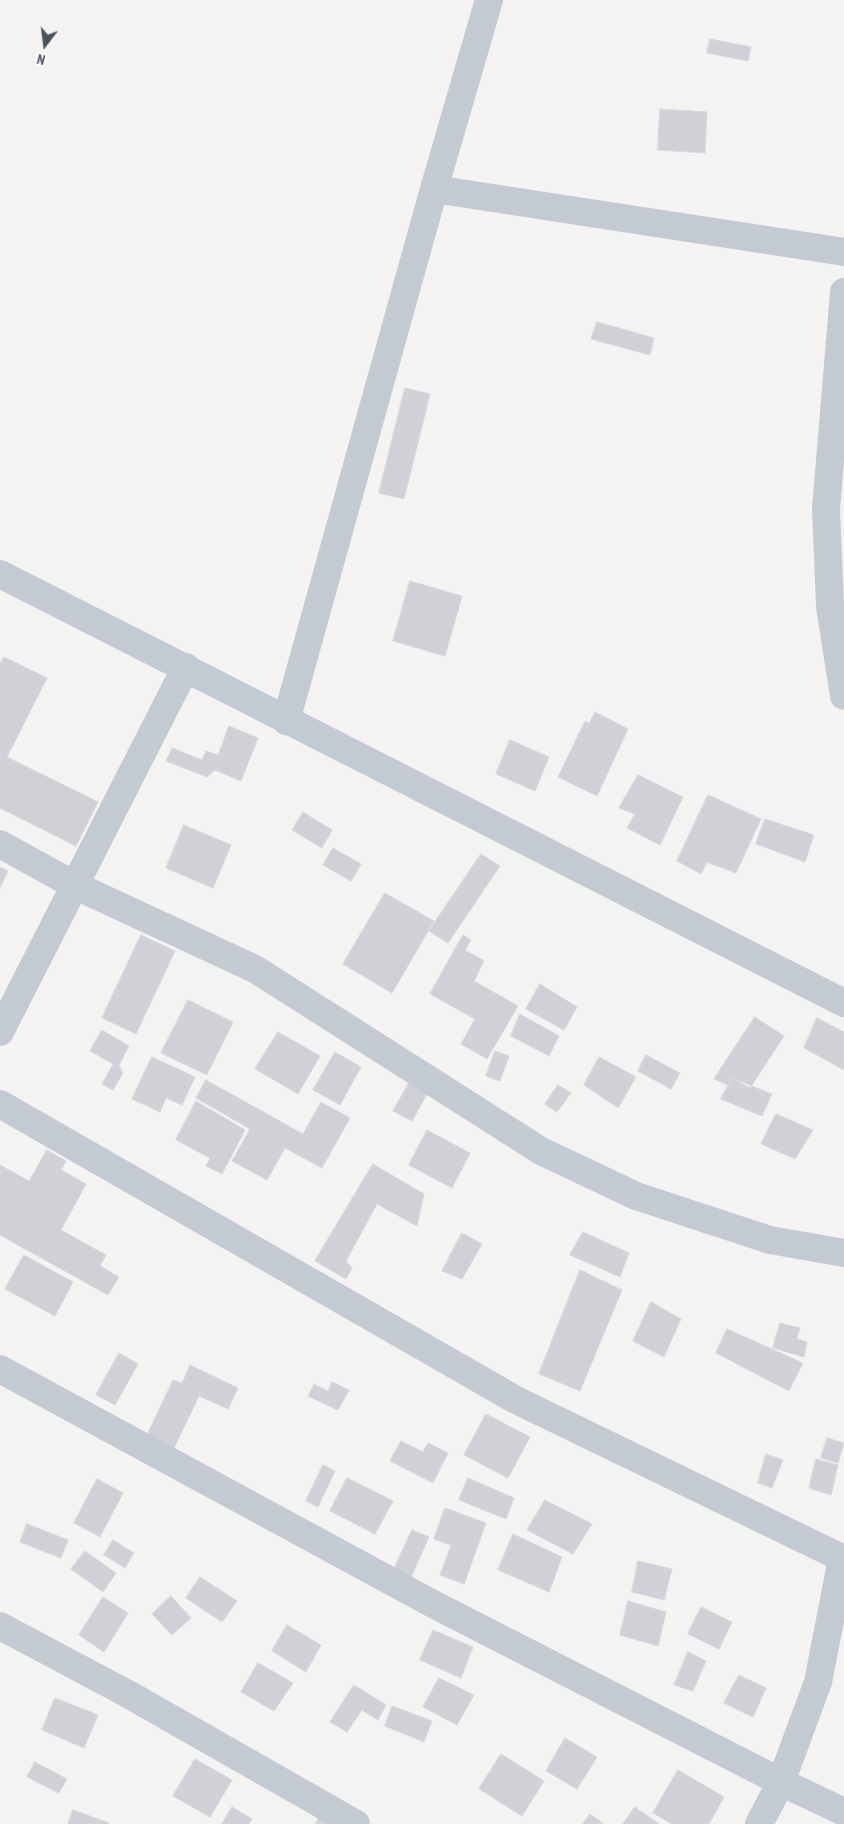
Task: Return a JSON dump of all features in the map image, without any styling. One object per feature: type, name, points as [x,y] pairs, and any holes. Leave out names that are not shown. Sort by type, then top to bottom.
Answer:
[{"type":"street","points":[[286,721],[434,189],[489,0]]},
{"type":"street","points":[[434,189],[844,252]]},
{"type":"street","points":[[844,292],[838,408],[826,509],[830,606],[844,696]]},
{"type":"street","points":[[0,574],[844,1003]]},
{"type":"street","points":[[0,1032],[186,667]]},
{"type":"street","points":[[0,844],[74,885],[255,970],[532,1146],[558,1159],[636,1196],[761,1237],[844,1253]]},
{"type":"street","points":[[0,1104],[516,1400],[843,1559],[818,1682],[781,1782],[759,1824]]},
{"type":"street","points":[[0,1369],[433,1604],[781,1782],[844,1812]]},
{"type":"street","points":[[0,1626],[128,1694],[356,1824]]},
{"type":"building","points":[[710,39],[751,47],[748,61],[707,53]]},
{"type":"building","points":[[660,109],[707,112],[705,153],[658,150]]},
{"type":"building","points":[[597,322],[654,338],[650,355],[591,339]]},
{"type":"building","points":[[405,388],[430,394],[404,499],[379,493]]},
{"type":"building","points":[[410,581],[462,596],[445,656],[393,641]]},
{"type":"building","points":[[4,657],[47,678],[7,757],[98,802],[76,846],[0,808],[0,664]]},
{"type":"building","points":[[595,712],[628,729],[597,796],[558,777],[585,721],[589,723]]},
{"type":"building","points":[[229,726],[258,738],[241,781],[215,770],[207,777],[166,761],[172,748],[202,760],[206,751],[218,755]]},
{"type":"building","points":[[510,740],[549,757],[535,791],[496,774]]},
{"type":"building","points":[[638,775],[683,797],[660,845],[627,828],[635,814],[619,808]]},
{"type":"building","points":[[708,795],[761,819],[736,873],[707,862],[701,874],[677,861]]},
{"type":"building","points":[[303,812],[332,830],[322,848],[292,830]]},
{"type":"building","points":[[765,819],[814,835],[805,862],[756,844]]},
{"type":"building","points":[[184,825],[231,845],[213,888],[166,868]]},
{"type":"building","points":[[333,848],[361,864],[351,881],[323,865]]},
{"type":"building","points":[[481,854],[500,866],[448,943],[429,931]]},
{"type":"building","points":[[0,867],[8,871],[0,888]]},
{"type":"building","points":[[385,893],[434,921],[392,993],[343,964]]},
{"type":"building","points":[[141,935],[175,951],[136,1034],[102,1018]]},
{"type":"building","points":[[463,935],[471,940],[465,950],[484,961],[474,981],[518,1006],[487,1059],[461,1044],[475,1019],[430,994]]},
{"type":"building","points":[[540,984],[577,1007],[564,1030],[526,1009]]},
{"type":"building","points":[[188,1000],[233,1022],[207,1075],[161,1053]]},
{"type":"building","points":[[520,1014],[559,1036],[549,1056],[511,1036]]},
{"type":"building","points":[[755,1017],[784,1036],[750,1088],[732,1078],[728,1085],[714,1079]]},
{"type":"building","points":[[817,1018],[844,1032],[844,1070],[804,1048]]},
{"type":"building","points":[[102,1030],[129,1046],[119,1065],[123,1073],[113,1090],[102,1084],[113,1064],[90,1051]]},
{"type":"building","points":[[278,1032],[320,1056],[298,1094],[255,1069]]},
{"type":"building","points":[[495,1051],[509,1056],[500,1081],[486,1076]]},
{"type":"building","points":[[335,1052],[361,1067],[340,1105],[313,1090]]},
{"type":"building","points":[[646,1055],[680,1073],[671,1089],[638,1071]]},
{"type":"building","points":[[152,1057],[195,1077],[182,1105],[166,1098],[160,1112],[132,1099]]},
{"type":"building","points":[[599,1057],[636,1077],[618,1108],[584,1085]]},
{"type":"building","points":[[732,1078],[772,1094],[762,1116],[721,1099]]},
{"type":"building","points":[[206,1080],[303,1134],[321,1102],[350,1118],[322,1168],[285,1148],[267,1180],[232,1161],[250,1129],[196,1098]]},
{"type":"building","points":[[409,1083],[427,1094],[412,1121],[393,1111]]},
{"type":"building","points":[[558,1085],[571,1093],[557,1112],[545,1104]]},
{"type":"building","points":[[196,1101],[245,1130],[222,1174],[206,1166],[210,1158],[176,1140]]},
{"type":"building","points":[[776,1114],[813,1130],[795,1159],[761,1144]]},
{"type":"building","points":[[427,1130],[470,1153],[452,1188],[409,1165]]},
{"type":"building","points":[[47,1150],[66,1161],[61,1170],[86,1184],[61,1230],[106,1255],[100,1266],[119,1277],[108,1295],[0,1235],[0,1165],[29,1181]]},
{"type":"building","points":[[373,1164],[424,1194],[417,1226],[377,1204],[346,1261],[352,1268],[346,1279],[315,1261]]},
{"type":"building","points":[[583,1232],[629,1253],[620,1277],[570,1255]]},
{"type":"building","points":[[462,1233],[482,1244],[462,1279],[442,1271]]},
{"type":"building","points":[[24,1255],[73,1282],[55,1316],[5,1289]]},
{"type":"building","points":[[580,1270],[622,1290],[580,1391],[539,1374]]},
{"type":"building","points":[[651,1302],[681,1319],[664,1357],[633,1341]]},
{"type":"building","points":[[780,1323],[800,1328],[797,1339],[807,1342],[804,1357],[773,1348]]},
{"type":"building","points":[[727,1329],[803,1363],[789,1391],[716,1353]]},
{"type":"building","points":[[119,1353],[138,1364],[115,1405],[96,1395]]},
{"type":"building","points":[[190,1365],[238,1388],[228,1409],[199,1396],[174,1448],[147,1435],[173,1380],[182,1383]]},
{"type":"building","points":[[332,1382],[349,1390],[338,1410],[308,1396],[314,1384],[328,1391]]},
{"type":"building","points":[[486,1414],[530,1437],[508,1478],[464,1455]]},
{"type":"building","points":[[827,1438],[844,1443],[838,1463],[821,1458]]},
{"type":"building","points":[[401,1441],[423,1452],[428,1443],[448,1453],[433,1483],[390,1461]]},
{"type":"building","points":[[766,1454],[783,1460],[772,1488],[758,1483]]},
{"type":"building","points":[[816,1459],[838,1465],[831,1495],[809,1488]]},
{"type":"building","points":[[323,1465],[335,1471],[318,1507],[306,1501]]},
{"type":"building","points":[[347,1478],[393,1501],[375,1534],[330,1511]]},
{"type":"building","points":[[468,1478],[514,1498],[506,1519],[459,1500]]},
{"type":"building","points":[[97,1479],[123,1493],[100,1537],[74,1523]]},
{"type":"building","points":[[545,1500],[592,1524],[573,1554],[527,1530]]},
{"type":"building","points":[[445,1508],[486,1523],[464,1584],[440,1575],[451,1545],[434,1539]]},
{"type":"building","points":[[27,1524],[68,1540],[61,1558],[20,1542]]},
{"type":"building","points":[[412,1530],[429,1537],[411,1577],[394,1569]]},
{"type":"building","points":[[513,1534],[562,1557],[549,1592],[498,1570]]},
{"type":"building","points":[[113,1540],[134,1553],[125,1568],[104,1555]]},
{"type":"building","points":[[85,1551],[116,1573],[103,1592],[71,1569]]},
{"type":"building","points":[[638,1561],[672,1569],[664,1600],[632,1592]]},
{"type":"building","points":[[200,1577],[237,1601],[222,1622],[186,1598]]},
{"type":"building","points":[[171,1596],[191,1618],[172,1635],[152,1614]]},
{"type":"building","points":[[103,1597],[128,1613],[104,1652],[79,1635]]},
{"type":"building","points":[[628,1601],[666,1612],[658,1646],[620,1635]]},
{"type":"building","points":[[701,1607],[732,1622],[719,1649],[688,1634]]},
{"type":"building","points":[[287,1625],[321,1645],[306,1672],[272,1651]]},
{"type":"building","points":[[433,1630],[473,1647],[461,1678],[420,1660]]},
{"type":"building","points":[[688,1652],[706,1661],[693,1691],[674,1685]]},
{"type":"building","points":[[258,1663],[293,1683],[274,1711],[241,1692]]},
{"type":"building","points":[[739,1675],[766,1688],[753,1717],[724,1703]]},
{"type":"building","points":[[439,1678],[474,1695],[457,1725],[423,1707]]},
{"type":"building","points":[[354,1685],[386,1705],[378,1720],[362,1710],[347,1732],[330,1722]]},
{"type":"building","points":[[55,1698],[98,1715],[84,1748],[42,1730]]},
{"type":"building","points":[[392,1706],[432,1721],[424,1742],[385,1726]]},
{"type":"building","points":[[565,1738],[597,1757],[577,1789],[546,1771]]},
{"type":"building","points":[[501,1754],[544,1781],[522,1816],[479,1789]]},
{"type":"building","points":[[195,1759],[232,1780],[210,1817],[173,1796]]},
{"type":"building","points":[[35,1762],[67,1779],[59,1793],[27,1777]]},
{"type":"building","points":[[678,1770],[724,1797],[709,1824],[672,1824],[653,1813]]},
{"type":"building","points":[[232,1807],[252,1819],[249,1824],[222,1824]]},
{"type":"building","points":[[635,1807],[659,1824],[623,1824]]},
{"type":"building","points":[[73,1810],[109,1823],[68,1824]]},
{"type":"building","points":[[590,1814],[604,1824],[583,1824]]},
{"type":"building","points":[[320,1815],[338,1824],[316,1824]]}]
